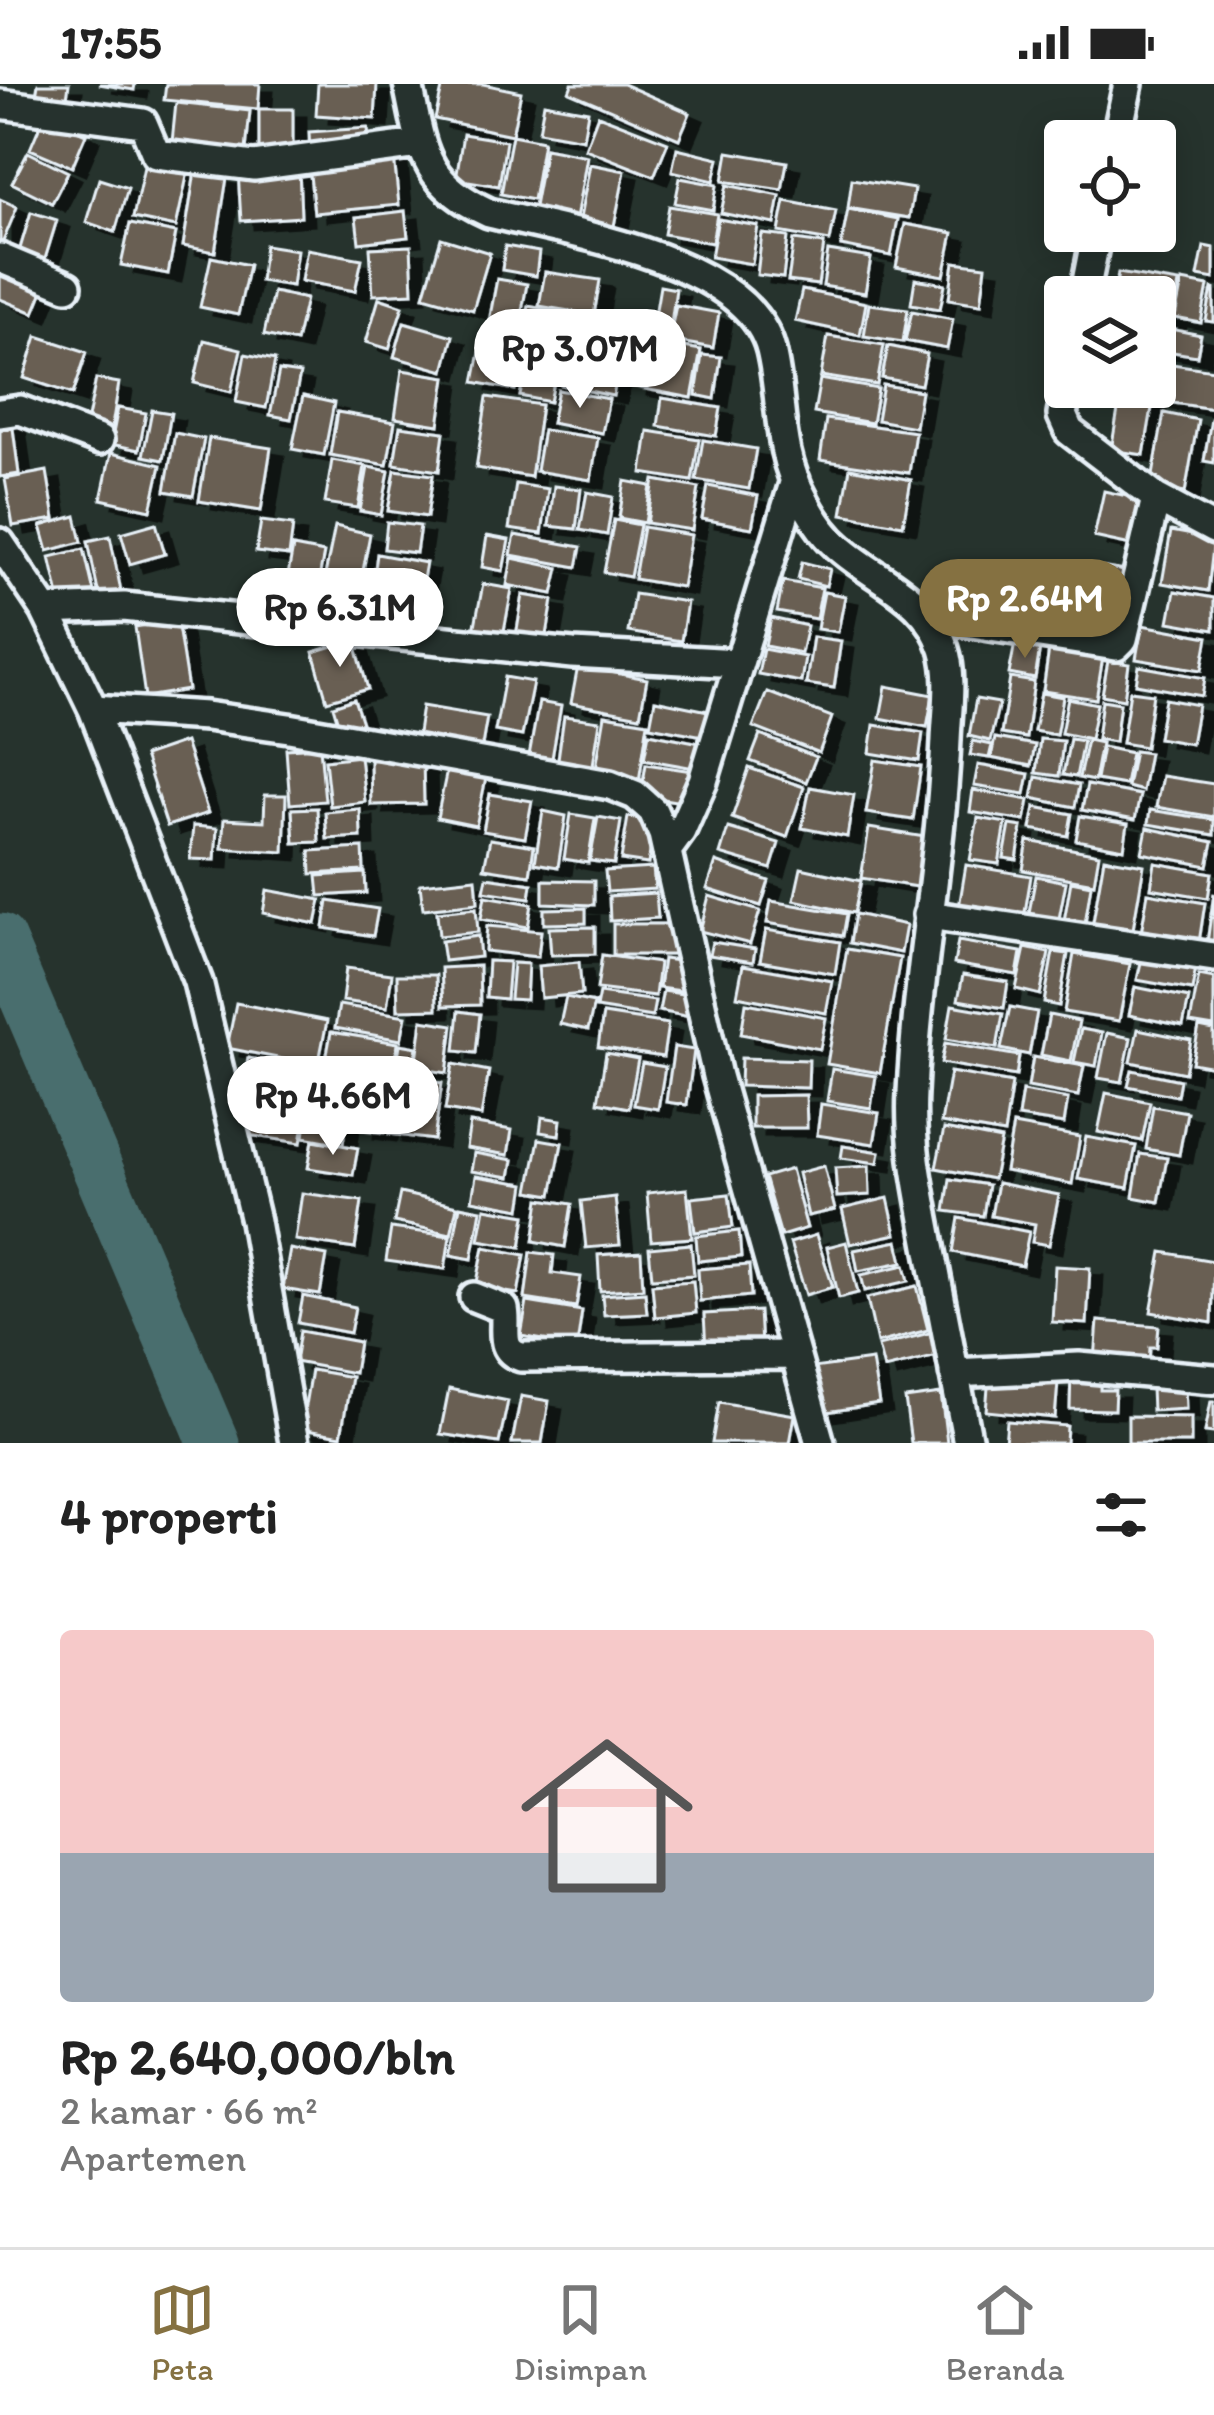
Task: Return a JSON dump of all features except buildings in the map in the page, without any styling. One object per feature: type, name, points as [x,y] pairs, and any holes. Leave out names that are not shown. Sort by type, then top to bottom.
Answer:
[{"type":"street","points":[[408,84],[425,161],[467,203],[687,268],[737,297],[757,318],[770,345],[777,412],[795,480],[812,514],[840,549],[896,585],[928,616],[945,651],[949,682],[944,782],[911,1095],[913,1150],[968,1443]]},
{"type":"street","points":[[1120,120],[1128,84]]},
{"type":"street","points":[[0,104],[142,123],[156,154],[239,166],[418,144]]},
{"type":"street","points":[[0,257],[68,286]]},
{"type":"street","points":[[1063,408],[1069,431],[1156,499],[1214,529]]},
{"type":"street","points":[[0,413],[20,410],[99,440]]},
{"type":"street","points":[[668,849],[703,781],[795,480]]},
{"type":"street","points":[[928,616],[1116,646],[1123,639],[1156,499]]},
{"type":"street","points":[[0,543],[45,610],[92,709],[198,982],[255,1221],[294,1443]]},
{"type":"street","points":[[45,610],[124,607],[572,654],[738,663]]},
{"type":"street","points":[[92,709],[206,716],[289,728],[610,785],[635,795],[653,812],[668,849],[717,1076],[820,1443]]},
{"type":"street","points":[[928,916],[1214,957]]},
{"type":"street","points":[[474,1297],[504,1310],[505,1344],[512,1355],[521,1357],[793,1355]]},
{"type":"street","points":[[955,1373],[1078,1367],[1214,1379]]},
{"type":"waterway","points":[[0,939],[214,1443]]}]
